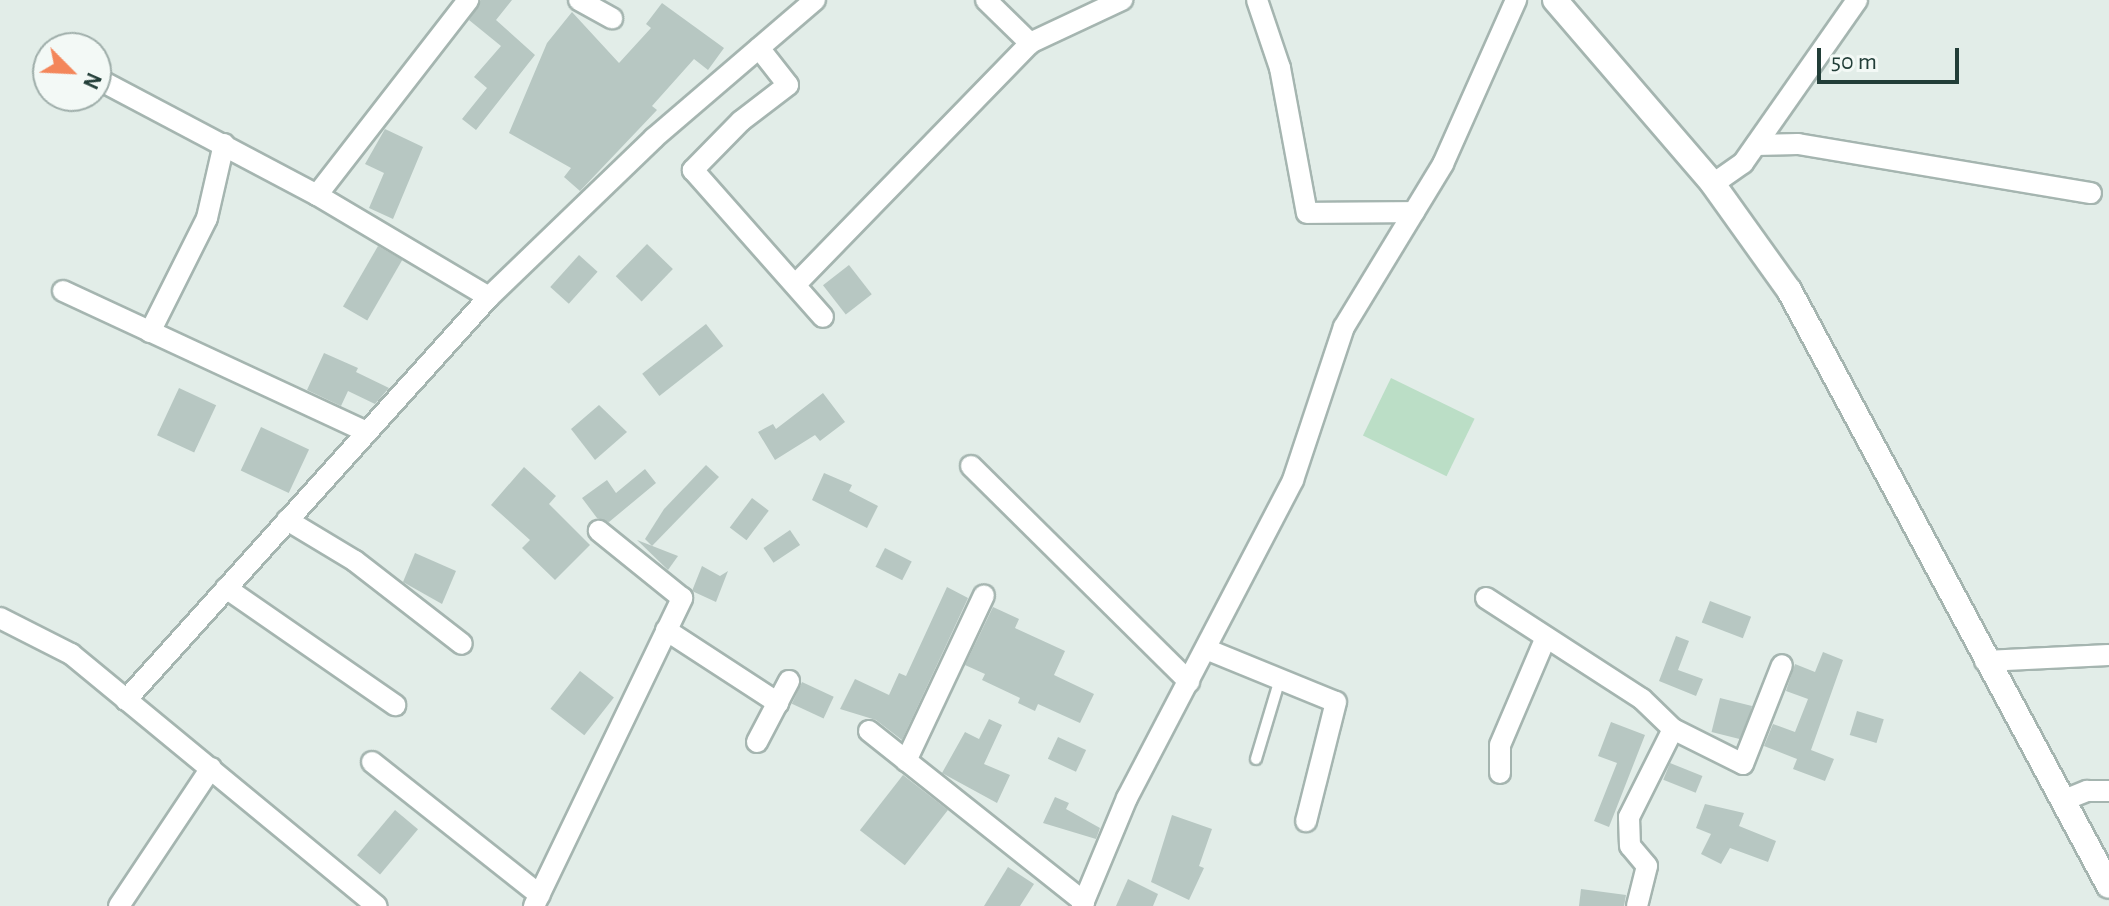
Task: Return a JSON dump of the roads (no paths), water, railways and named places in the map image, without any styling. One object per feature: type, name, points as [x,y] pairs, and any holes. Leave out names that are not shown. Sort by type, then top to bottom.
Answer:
[{"type":"street","points":[[317,195],[468,0]]},
{"type":"street","points":[[579,0],[612,18]]},
{"type":"street","points":[[126,700],[489,297],[654,138],[815,0]]},
{"type":"street","points":[[986,0],[1030,43]]},
{"type":"street","points":[[796,284],[1030,43],[1122,0]]},
{"type":"street","points":[[1257,0],[1280,68],[1307,213],[1414,212]]},
{"type":"street","points":[[869,731],[1083,904],[1127,798],[1293,480],[1344,327],[1443,164],[1516,0]]},
{"type":"street","points":[[1555,0],[1713,184],[1789,290],[1985,661],[2109,886]]},
{"type":"street","points":[[1713,184],[1743,163],[1857,0]]},
{"type":"street","points":[[759,48],[788,85],[741,121],[693,170],[823,317]]},
{"type":"street","points":[[112,86],[317,195],[489,297]]},
{"type":"street","points":[[150,332],[207,218],[224,144]]},
{"type":"street","points":[[1756,145],[1798,144],[2091,193]]},
{"type":"street","points":[[63,291],[367,432]]},
{"type":"street","points":[[971,466],[1189,682]]},
{"type":"street","points":[[287,520],[355,561],[462,644]]},
{"type":"street","points":[[372,762],[537,901],[682,598],[599,531]]},
{"type":"street","points":[[226,588],[395,705]]},
{"type":"street","points":[[906,761],[984,595]]},
{"type":"street","points":[[1486,598],[1642,699],[1673,729],[1743,764],[1782,665]]},
{"type":"street","points":[[0,618],[71,654],[377,906]]},
{"type":"street","points":[[666,630],[778,703]]},
{"type":"street","points":[[1500,773],[1500,745],[1546,637]]},
{"type":"street","points":[[1206,649],[1336,702],[1306,821]]},
{"type":"street","points":[[1985,661],[2109,655]]},
{"type":"street","points":[[757,742],[789,681]]},
{"type":"street","points":[[1637,906],[1647,866],[1630,846],[1629,817],[1673,729]]},
{"type":"street","points":[[119,906],[211,768]]},
{"type":"street","points":[[2062,801],[2087,791],[2109,791]]},
{"type":"lane","points":[[1256,759],[1280,679]]}]
